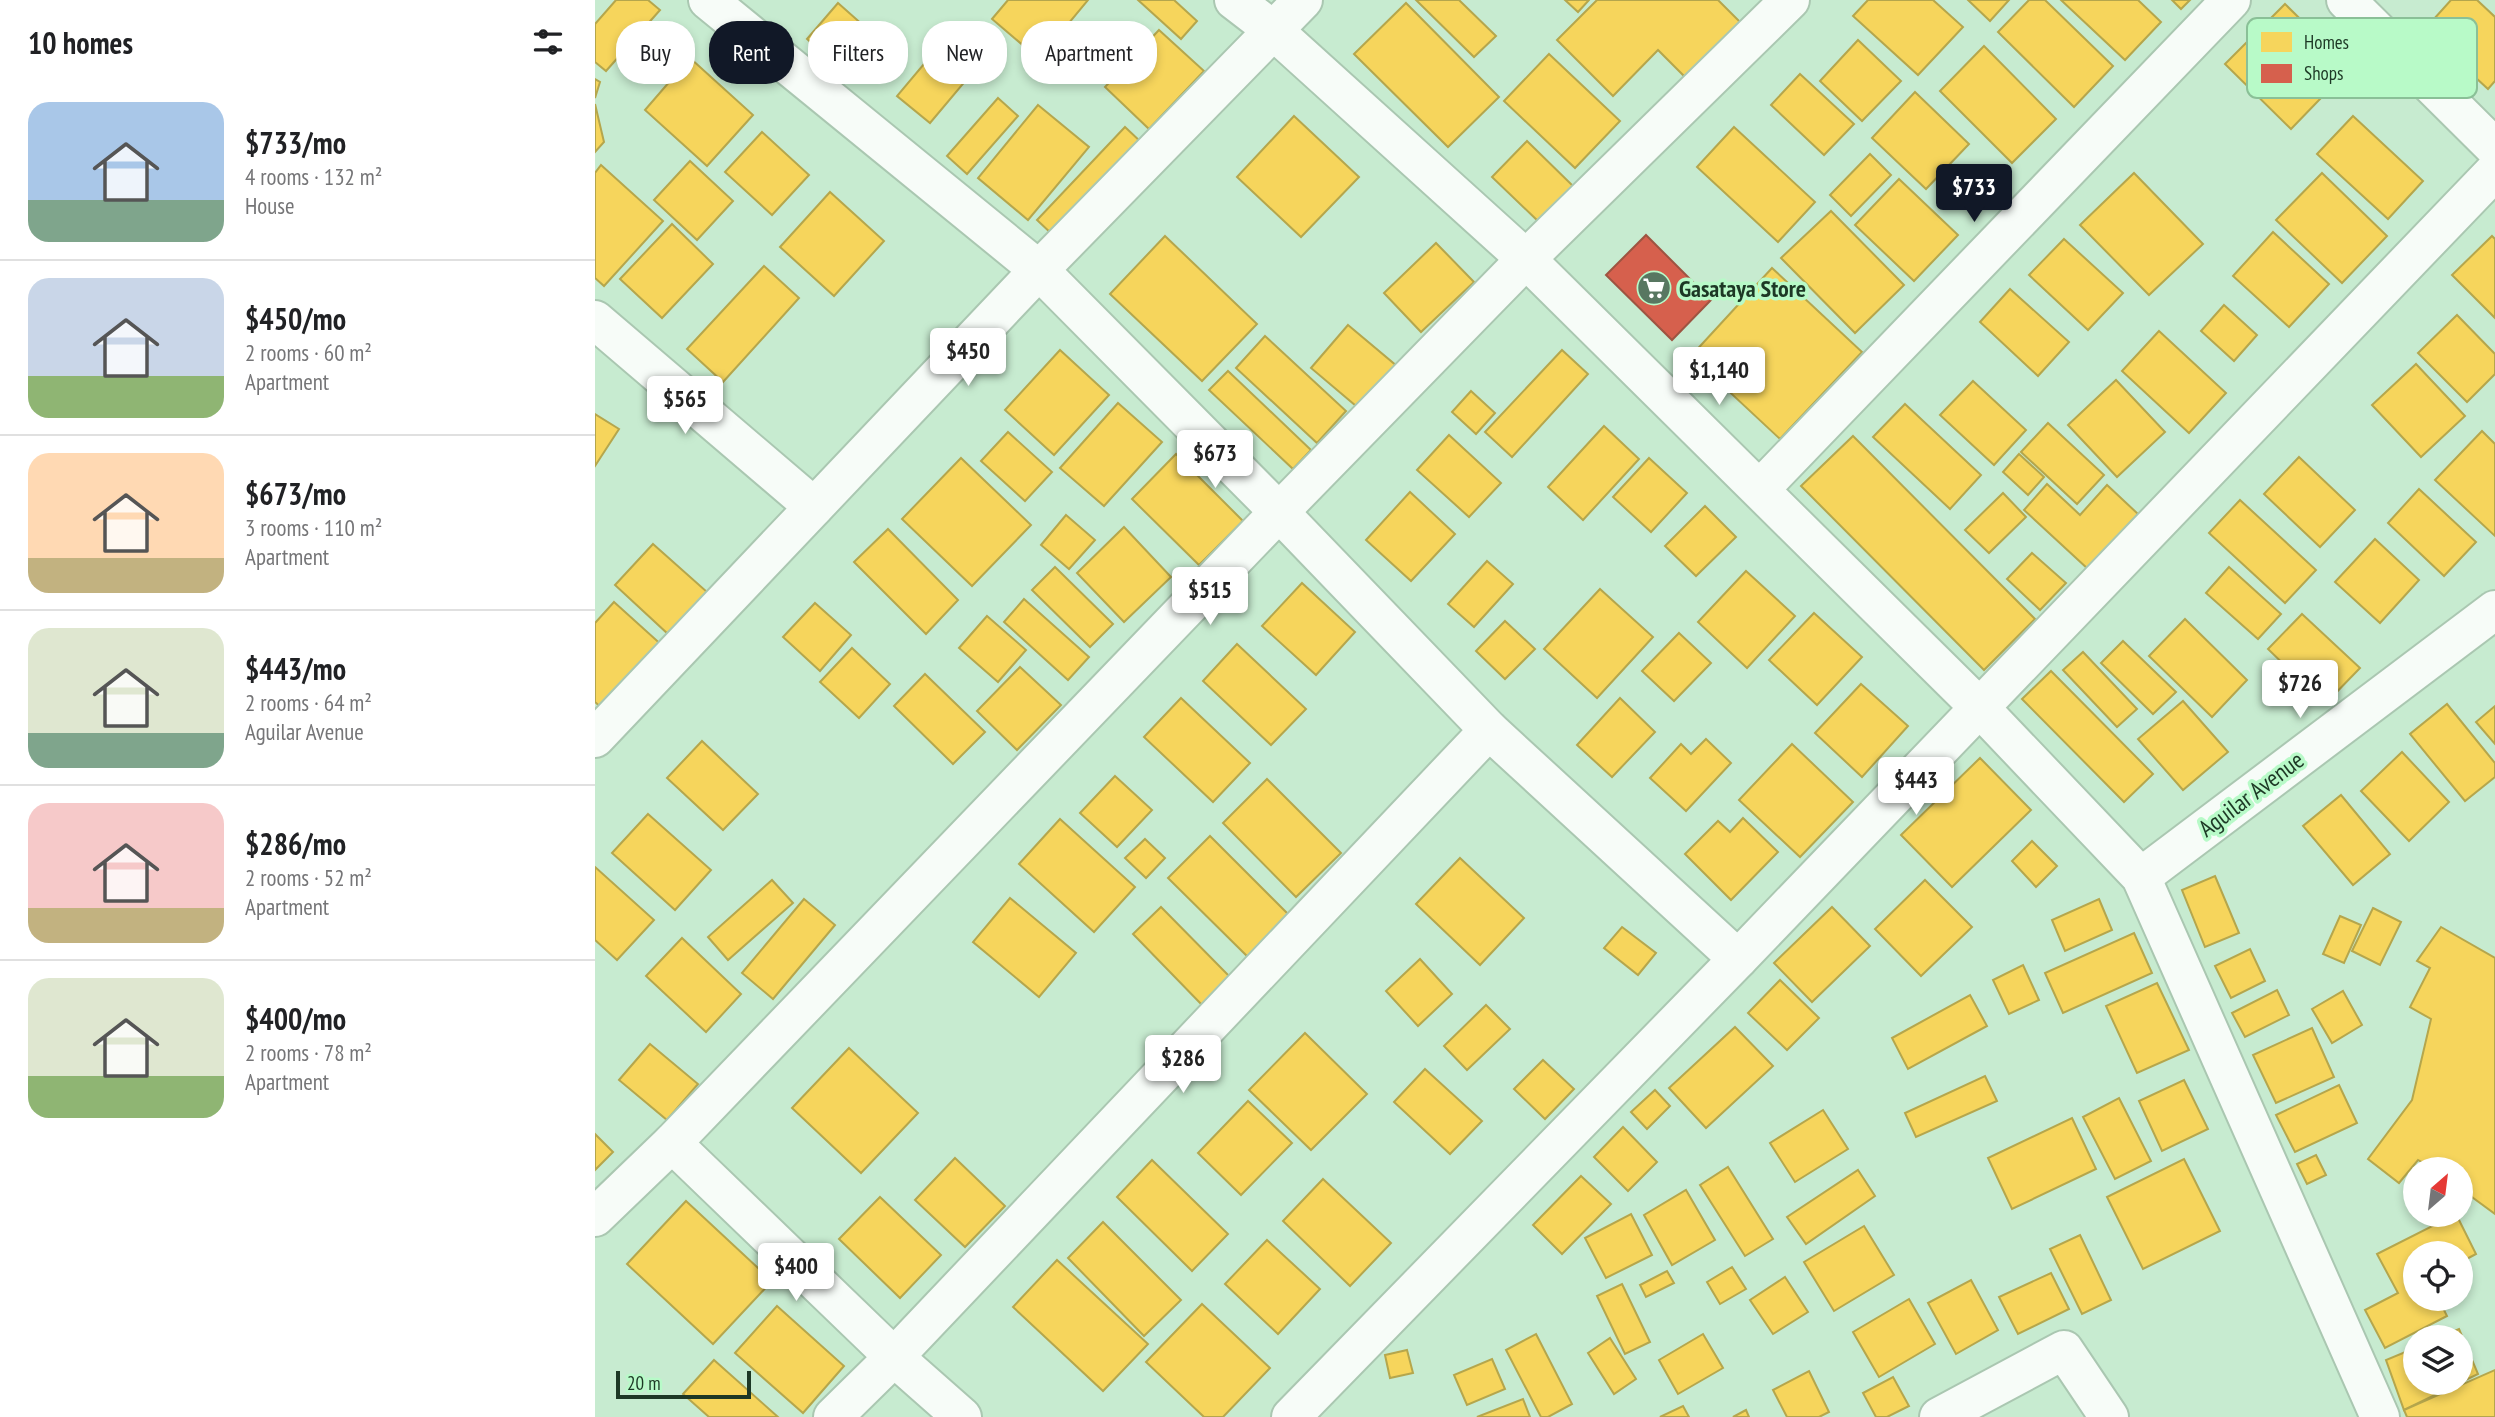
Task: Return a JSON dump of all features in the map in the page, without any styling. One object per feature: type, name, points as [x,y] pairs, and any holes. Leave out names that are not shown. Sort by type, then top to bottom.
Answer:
[{"type":"street","points":[[708,0],[1038,270],[1279,512],[1489,730],[1738,959]]},
{"type":"street","points":[[595,738],[1038,270],[1250,10],[1303,0]]},
{"type":"street","points":[[595,1217],[672,1143],[1279,512],[1526,260],[1790,0]]},
{"type":"street","points":[[1760,489],[2231,0]]},
{"type":"street","points":[[2346,0],[2364,18]]},
{"type":"street","points":[[1250,10],[1526,260],[1980,708],[2141,877],[2380,1417]]},
{"type":"street","points":[[2445,98],[2495,148]]},
{"type":"street","points":[[1291,1417],[1738,959],[2495,171]]},
{"type":"street","points":[[595,320],[814,507]]},
{"type":"street","name":"Aguilar Avenue","points":[[2141,877],[2495,610]]},
{"type":"street","points":[[833,1417],[894,1357],[1489,730]]},
{"type":"street","points":[[672,1143],[894,1357],[962,1417]]},
{"type":"street","points":[[1939,1417],[2063,1350],[2109,1417]]},
{"type":"building: Homes","points":[[616,0],[648,0],[660,10],[650,21],[616,21],[616,60],[606,71],[595,62],[595,24]]},
{"type":"building: Homes","points":[[1008,0],[1088,0],[1071,21],[1021,21],[1021,44],[1007,32],[1007,21],[992,19]]},
{"type":"building: Homes","points":[[1138,0],[1174,0],[1197,21],[1181,39]]},
{"type":"building: Homes","points":[[1416,0],[1459,0],[1496,36],[1474,57]]},
{"type":"building: Homes","points":[[1565,0],[1589,0],[1578,12]]},
{"type":"building: Homes","points":[[1597,0],[1718,0],[1741,23],[1686,78],[1658,50],[1613,96],[1557,40]]},
{"type":"building: Homes","points":[[1868,0],[1933,0],[1963,27],[1918,75],[1853,16]]},
{"type":"building: Homes","points":[[1968,0],[2009,0],[1990,21]]},
{"type":"building: Homes","points":[[2029,0],[2045,0],[2113,66],[2074,107],[1998,32]]},
{"type":"building: Homes","points":[[2061,0],[2138,0],[2161,22],[2125,60]]},
{"type":"building: Homes","points":[[2172,0],[2190,0],[2181,9]]},
{"type":"building: Homes","points":[[2451,0],[2477,0],[2495,17],[2495,81],[2488,89],[2477,79],[2477,18],[2435,18]]},
{"type":"building: Homes","points":[[838,3],[858,21],[822,21]]},
{"type":"building: Homes","points":[[1406,3],[1499,97],[1448,147],[1354,54]]},
{"type":"building: Homes","points":[[2285,4],[2299,18],[2271,18]]},
{"type":"building: Homes","points":[[1159,30],[1204,71],[1149,129],[1105,87],[1108,84],[1157,84]]},
{"type":"building: Homes","points":[[1858,40],[1901,81],[1862,121],[1820,81]]},
{"type":"building: Homes","points":[[2247,42],[2247,86],[2225,64]]},
{"type":"building: Homes","points":[[1984,46],[2056,119],[2012,163],[1940,91]]},
{"type":"building: Homes","points":[[1549,54],[1620,121],[1575,168],[1504,101]]},
{"type":"building: Homes","points":[[695,63],[709,75],[709,84],[719,84],[753,115],[707,166],[645,110],[668,84],[695,84]]},
{"type":"building: Homes","points":[[922,66],[922,84],[963,84],[930,123],[897,96]]},
{"type":"building: Homes","points":[[1800,74],[1854,124],[1824,155],[1771,105]]},
{"type":"building: Homes","points":[[595,79],[600,82],[595,98]]},
{"type":"building: Homes","points":[[1915,92],[1969,144],[1926,189],[1872,138]]},
{"type":"building: Homes","points":[[998,98],[1018,116],[967,174],[947,156]]},
{"type":"building: Homes","points":[[2260,98],[2321,98],[2291,129]]},
{"type":"building: Homes","points":[[595,104],[604,142],[595,152]]},
{"type":"building: Homes","points":[[1038,105],[1089,147],[1028,220],[978,178]]},
{"type":"building: Homes","points":[[1294,116],[1359,177],[1301,237],[1237,177]]},
{"type":"building: Homes","points":[[2353,116],[2423,181],[2388,219],[2317,154]]},
{"type":"building: Homes","points":[[1125,127],[1142,143],[1054,236],[1037,220]]},
{"type":"building: Homes","points":[[1734,127],[1815,202],[1778,242],[1697,167]]},
{"type":"building: Homes","points":[[762,132],[809,175],[772,215],[725,172]]},
{"type":"building: Homes","points":[[1527,141],[1574,187],[1539,222],[1492,177]]},
{"type":"building: Homes","points":[[1870,154],[1891,175],[1851,216],[1830,195]]},
{"type":"building: Homes","points":[[690,161],[733,201],[697,240],[654,200]]},
{"type":"building: Homes","points":[[601,165],[663,221],[604,286],[595,278],[595,173]]},
{"type":"building: Homes","points":[[2134,173],[2203,244],[2149,295],[2080,225]]},
{"type":"building: Homes","points":[[2322,173],[2387,236],[2342,283],[2276,220]]},
{"type":"building: Homes","points":[[1899,179],[1958,235],[1914,281],[1855,225]]},
{"type":"building: Homes","points":[[830,192],[884,241],[834,296],[780,247]]},
{"type":"building: Homes","points":[[1831,211],[1904,285],[1855,333],[1781,258]]},
{"type":"building: Homes","points":[[672,224],[713,264],[662,318],[620,279]]},
{"type":"building: Homes","points":[[2273,232],[2329,284],[2289,327],[2233,276]]},
{"type":"building: Homes","points":[[1165,236],[1257,324],[1202,381],[1110,294]]},
{"type":"building: Homes","points":[[2492,236],[2495,239],[2495,318],[2452,275]]},
{"type":"building: Homes","points":[[2064,239],[2123,293],[2088,330],[2029,275]]},
{"type":"building: Homes","points":[[1436,243],[1474,282],[1421,332],[1384,293]]},
{"type":"building: Homes","points":[[764,266],[799,298],[723,382],[687,349]]},
{"type":"building: Homes","points":[[1772,268],[1862,352],[1780,439],[1691,356]]},
{"type":"building: Homes","points":[[2010,289],[2069,342],[2038,376],[1980,322]]},
{"type":"building: Homes","points":[[2224,305],[2257,335],[2234,361],[2201,331]]},
{"type":"building: Homes","points":[[2457,315],[2495,354],[2495,374],[2467,402],[2418,353]]},
{"type":"building: Homes","points":[[1348,325],[1398,367],[1362,411],[1311,368]]},
{"type":"building: Homes","points":[[2159,331],[2226,393],[2189,433],[2122,371]]},
{"type":"building: Homes","points":[[1265,336],[1346,411],[1317,443],[1236,368]]},
{"type":"building: Homes","points":[[1060,350],[1109,395],[1054,455],[1005,410]]},
{"type":"building: Homes","points":[[1562,350],[1588,374],[1512,457],[1485,432]]},
{"type":"building: Homes","points":[[2416,364],[2465,416],[2421,457],[2372,405]]},
{"type":"building: Homes","points":[[1228,371],[1311,450],[1293,469],[1209,390]]},
{"type":"building: Homes","points":[[2116,380],[2165,432],[2117,477],[2068,425]]},
{"type":"building: Homes","points":[[1973,381],[2026,430],[1994,465],[1940,415]]},
{"type":"building: Homes","points":[[1471,391],[1495,413],[1476,434],[1452,412]]},
{"type":"building: Homes","points":[[1118,403],[1162,442],[1104,506],[1060,468]]},
{"type":"building: Homes","points":[[1905,404],[1981,475],[1950,509],[1873,437]]},
{"type":"building: Homes","points":[[595,414],[619,429],[595,466]]},
{"type":"building: Homes","points":[[2048,423],[2104,475],[2077,504],[2021,452]]},
{"type":"building: Homes","points":[[1604,426],[1639,459],[1583,520],[1548,487]]},
{"type":"building: Homes","points":[[2482,431],[2495,444],[2495,536],[2435,480]]},
{"type":"building: Homes","points":[[1008,432],[1052,472],[1025,501],[981,461]]},
{"type":"building: Homes","points":[[1449,435],[1501,483],[1469,517],[1417,470]]},
{"type":"building: Homes","points":[[1853,436],[2035,619],[1984,670],[1801,486]]},
{"type":"building: Homes","points":[[1176,454],[1243,521],[1199,565],[1132,499]]},
{"type":"building: Homes","points":[[2019,454],[2044,477],[2028,495],[2003,472]]},
{"type":"building: Homes","points":[[2299,457],[2355,510],[2320,547],[2264,494]]},
{"type":"building: Homes","points":[[961,458],[1031,525],[972,586],[902,519]]},
{"type":"building: Homes","points":[[1649,458],[1687,493],[1651,532],[1613,497]]},
{"type":"building: Homes","points":[[2047,484],[2080,515],[2107,485],[2138,514],[2088,569],[2024,510]]},
{"type":"building: Homes","points":[[2419,489],[2476,542],[2444,576],[2388,523]]},
{"type":"building: Homes","points":[[1410,492],[1455,534],[1411,581],[1366,540]]},
{"type":"building: Homes","points":[[2003,493],[2026,517],[1989,553],[1965,530]]},
{"type":"building: Homes","points":[[2240,500],[2316,570],[2285,603],[2209,533]]},
{"type":"building: Homes","points":[[1705,506],[1736,537],[1696,576],[1665,546]]},
{"type":"building: Homes","points":[[1066,515],[1095,540],[1069,569],[1041,545]]},
{"type":"building: Homes","points":[[1124,527],[1171,577],[1124,622],[1077,573]]},
{"type":"building: Homes","points":[[888,529],[958,600],[926,634],[854,562]]},
{"type":"building: Homes","points":[[2375,539],[2419,580],[2380,623],[2335,582]]},
{"type":"building: Homes","points":[[653,544],[707,592],[668,634],[615,585]]},
{"type":"building: Homes","points":[[2032,553],[2066,583],[2040,610],[2007,579]]},
{"type":"building: Homes","points":[[1487,561],[1513,584],[1474,627],[1448,604]]},
{"type":"building: Homes","points":[[1055,567],[1113,624],[1090,647],[1032,590]]},
{"type":"building: Homes","points":[[2229,567],[2281,614],[2258,639],[2206,593]]},
{"type":"building: Homes","points":[[1746,571],[1795,616],[1747,668],[1698,622]]},
{"type":"building: Homes","points":[[1302,583],[1355,632],[1316,675],[1262,626]]},
{"type":"building: Homes","points":[[1600,589],[1653,637],[1597,698],[1544,649]]},
{"type":"building: Homes","points":[[1024,599],[1089,657],[1068,680],[1004,622]]},
{"type":"building: Homes","points":[[614,602],[665,648],[606,712],[595,702],[595,623]]},
{"type":"building: Homes","points":[[815,603],[851,635],[820,671],[783,637]]},
{"type":"building: Homes","points":[[1814,613],[1862,657],[1817,705],[1769,660]]},
{"type":"building: Homes","points":[[2302,614],[2360,668],[2325,704],[2268,649]]},
{"type":"building: Homes","points":[[987,616],[1026,650],[998,682],[959,648]]},
{"type":"building: Homes","points":[[2185,619],[2247,680],[2212,717],[2149,656]]},
{"type":"building: Homes","points":[[1505,621],[1535,649],[1505,679],[1476,651]]},
{"type":"building: Homes","points":[[1679,633],[1711,663],[1674,701],[1642,671]]},
{"type":"building: Homes","points":[[2123,641],[2176,692],[2153,714],[2101,663]]},
{"type":"building: Homes","points":[[1237,644],[1306,709],[1271,745],[1203,681]]},
{"type":"building: Homes","points":[[852,648],[890,684],[859,718],[820,682]]},
{"type":"building: Homes","points":[[2083,652],[2137,709],[2117,727],[2063,670]]},
{"type":"building: Homes","points":[[1020,667],[1061,705],[1017,750],[977,711]]},
{"type":"building: Homes","points":[[2051,671],[2153,774],[2124,802],[2022,699]]},
{"type":"building: Homes","points":[[925,674],[985,732],[953,764],[894,706]]},
{"type":"building: Homes","points":[[1861,684],[1908,726],[1862,777],[1815,733]]},
{"type":"building: Homes","points":[[1181,698],[1250,763],[1213,802],[1144,737]]},
{"type":"building: Homes","points":[[1620,698],[1655,732],[1612,777],[1577,745]]},
{"type":"building: Homes","points":[[2183,701],[2228,752],[2183,790],[2138,739]]},
{"type":"building: Homes","points":[[2447,704],[2495,763],[2495,777],[2465,801],[2410,734]]},
{"type":"building: Homes","points":[[2495,706],[2495,744],[2476,722]]},
{"type":"building: Homes","points":[[1706,739],[1731,763],[1686,811],[1650,778],[1681,744],[1691,754]]},
{"type":"building: Homes","points":[[702,741],[758,794],[723,830],[667,778]]},
{"type":"building: Homes","points":[[1792,744],[1853,802],[1800,857],[1739,800]]},
{"type":"building: Homes","points":[[2402,752],[2449,802],[2409,841],[2361,791]]},
{"type":"building: Homes","points":[[1980,758],[2031,810],[1952,887],[1901,835]]},
{"type":"building: Homes","points":[[1115,776],[1152,810],[1117,847],[1080,813]]},
{"type":"building: Homes","points":[[1267,779],[1341,853],[1296,897],[1223,823]]},
{"type":"building: Homes","points":[[2341,795],[2390,854],[2353,885],[2303,826]]},
{"type":"building: Homes","points":[[648,814],[711,870],[675,910],[612,853]]},
{"type":"building: Homes","points":[[1743,818],[1778,852],[1731,900],[1685,854],[1718,821],[1730,832]]},
{"type":"building: Homes","points":[[1060,819],[1135,887],[1094,932],[1019,864]]},
{"type":"building: Homes","points":[[1210,836],[1294,920],[1252,961],[1168,878]]},
{"type":"building: Homes","points":[[1145,839],[1165,858],[1146,878],[1125,858]]},
{"type":"building: Homes","points":[[2032,841],[2057,866],[2036,887],[2012,861]]},
{"type":"building: Homes","points":[[1460,858],[1524,918],[1480,965],[1416,904]]},
{"type":"building: Homes","points":[[595,867],[654,920],[617,960],[595,940]]},
{"type":"building: Homes","points":[[2215,876],[2239,933],[2205,947],[2182,890]]},
{"type":"building: Homes","points":[[772,880],[793,903],[728,960],[708,937]]},
{"type":"building: Homes","points":[[1925,880],[1972,927],[1921,976],[1875,929]]},
{"type":"building: Homes","points":[[1010,898],[1076,953],[1039,997],[973,942]]},
{"type":"building: Homes","points":[[804,899],[835,925],[773,999],[742,973]]},
{"type":"building: Homes","points":[[2099,899],[2112,930],[2065,951],[2052,920]]},
{"type":"building: Homes","points":[[1161,907],[1232,979],[1204,1007],[1133,934]]},
{"type":"building: Homes","points":[[1832,907],[1870,946],[1812,1002],[1774,963]]},
{"type":"building: Homes","points":[[2373,908],[2401,922],[2380,965],[2352,951]]},
{"type":"building: Homes","points":[[2340,916],[2361,925],[2344,963],[2323,954]]},
{"type":"building: Homes","points":[[1622,927],[1656,953],[1638,975],[1604,948]]},
{"type":"building: Homes","points":[[2441,927],[2495,958],[2495,1214],[2473,1198],[2473,1157],[2403,1157],[2403,1178],[2399,1183],[2368,1159],[2412,1100],[2431,1019],[2410,1007],[2430,968],[2417,961]]},
{"type":"building: Homes","points":[[2134,933],[2152,973],[2063,1013],[2045,973]]},
{"type":"building: Homes","points":[[682,938],[741,994],[706,1032],[646,976]]},
{"type":"building: Homes","points":[[2250,949],[2265,981],[2231,998],[2215,966]]},
{"type":"building: Homes","points":[[1420,959],[1452,994],[1418,1026],[1386,991]]},
{"type":"building: Homes","points":[[2023,965],[2039,1000],[2009,1014],[1993,980]]},
{"type":"building: Homes","points":[[1780,980],[1819,1018],[1787,1050],[1748,1013]]},
{"type":"building: Homes","points":[[2157,983],[2189,1050],[2137,1073],[2106,1006]]},
{"type":"building: Homes","points":[[2277,990],[2289,1015],[2245,1037],[2232,1013]]},
{"type":"building: Homes","points":[[2343,991],[2362,1025],[2332,1043],[2312,1009]]},
{"type":"building: Homes","points":[[1970,995],[1987,1026],[1908,1069],[1892,1038]]},
{"type":"building: Homes","points":[[1486,1005],[1510,1029],[1467,1070],[1444,1046]]},
{"type":"building: Homes","points":[[1735,1027],[1773,1066],[1706,1128],[1669,1088]]},
{"type":"building: Homes","points":[[2312,1028],[2334,1077],[2276,1103],[2253,1055]]},
{"type":"building: Homes","points":[[1305,1033],[1367,1094],[1311,1150],[1249,1090]]},
{"type":"building: Homes","points":[[650,1044],[698,1084],[667,1120],[619,1080]]},
{"type":"building: Homes","points":[[849,1048],[918,1113],[861,1173],[792,1108]]},
{"type":"building: Homes","points":[[1543,1060],[1574,1089],[1545,1119],[1514,1089]]},
{"type":"building: Homes","points":[[1425,1069],[1482,1121],[1450,1154],[1394,1102]]},
{"type":"building: Homes","points":[[1985,1076],[1997,1101],[1916,1137],[1905,1113]]},
{"type":"building: Homes","points":[[2184,1080],[2208,1129],[2162,1151],[2139,1101]]},
{"type":"building: Homes","points":[[2339,1085],[2357,1123],[2295,1152],[2276,1115]]},
{"type":"building: Homes","points":[[1655,1090],[1670,1106],[1647,1129],[1631,1112]]},
{"type":"building: Homes","points":[[2119,1098],[2151,1161],[2115,1179],[2083,1117]]},
{"type":"building: Homes","points":[[1248,1101],[1292,1143],[1241,1195],[1198,1153]]},
{"type":"building: Homes","points":[[1823,1110],[1848,1149],[1795,1182],[1770,1143]]},
{"type":"building: Homes","points":[[2072,1118],[2096,1169],[2012,1209],[1988,1158]]},
{"type":"building: Homes","points":[[1623,1127],[1657,1162],[1628,1191],[1594,1157]]},
{"type":"building: Homes","points":[[595,1134],[613,1152],[595,1170]]},
{"type":"building: Homes","points":[[2316,1155],[2326,1175],[2307,1184],[2297,1164]]},
{"type":"building: Homes","points":[[955,1158],[1005,1206],[965,1247],[915,1200]]},
{"type":"building: Homes","points":[[2184,1159],[2220,1231],[2143,1269],[2107,1197]]},
{"type":"building: Homes","points":[[1152,1160],[1228,1234],[1192,1271],[1117,1197]]},
{"type":"building: Homes","points":[[1728,1167],[1773,1239],[1745,1256],[1700,1185]]},
{"type":"building: Homes","points":[[1858,1170],[1875,1196],[1806,1244],[1787,1217]]},
{"type":"building: Homes","points":[[1581,1176],[1611,1204],[1562,1254],[1533,1225]]},
{"type":"building: Homes","points":[[1323,1179],[1391,1243],[1350,1286],[1283,1221]]},
{"type":"building: Homes","points":[[1686,1190],[1715,1240],[1672,1265],[1644,1215]]},
{"type":"building: Homes","points":[[880,1197],[941,1255],[900,1298],[839,1239]]},
{"type":"building: Homes","points":[[686,1201],[772,1281],[713,1344],[627,1264]]},
{"type":"building: Homes","points":[[1631,1214],[1652,1255],[1606,1278],[1585,1238]]},
{"type":"building: Homes","points":[[1103,1222],[1181,1300],[1144,1336],[1068,1258]]},
{"type":"building: Homes","points":[[1864,1226],[1894,1275],[1834,1311],[1804,1262]]},
{"type":"building: Homes","points":[[2430,1227],[2462,1227],[2470,1241],[2403,1241],[2403,1311],[2444,1311],[2447,1316],[2430,1325],[2403,1325],[2403,1339],[2385,1348],[2365,1310],[2398,1293],[2377,1254]]},
{"type":"building: Homes","points":[[2080,1235],[2111,1300],[2082,1314],[2050,1249]]},
{"type":"building: Homes","points":[[1267,1240],[1320,1289],[1278,1334],[1225,1284]]},
{"type":"building: Homes","points":[[1057,1260],[1148,1344],[1103,1391],[1013,1307]]},
{"type":"building: Homes","points":[[1732,1267],[1746,1289],[1720,1304],[1707,1282]]},
{"type":"building: Homes","points":[[1667,1271],[1674,1283],[1646,1297],[1640,1285]]},
{"type":"building: Homes","points":[[2051,1273],[2069,1309],[2018,1334],[1999,1297]]},
{"type":"building: Homes","points":[[1785,1277],[1808,1312],[1773,1334],[1750,1300]]},
{"type":"building: Homes","points":[[1971,1280],[1998,1330],[1956,1354],[1928,1303]]},
{"type":"building: Homes","points":[[1622,1284],[1650,1342],[1625,1354],[1597,1296]]},
{"type":"building: Homes","points":[[1909,1299],[1935,1344],[1879,1377],[1853,1332]]},
{"type":"building: Homes","points":[[1202,1304],[1270,1368],[1223,1417],[1204,1417],[1146,1362]]},
{"type":"building: Homes","points":[[777,1306],[844,1366],[803,1413],[735,1353]]},
{"type":"building: Homes","points":[[1536,1334],[1572,1404],[1548,1417],[1541,1417],[1506,1350]]},
{"type":"building: Homes","points":[[1703,1334],[1723,1368],[1678,1394],[1659,1360]]},
{"type":"building: Homes","points":[[1610,1338],[1636,1379],[1614,1394],[1588,1353]]},
{"type":"building: Homes","points":[[1407,1350],[1413,1373],[1390,1378],[1385,1355]]},
{"type":"building: Homes","points":[[2403,1353],[2403,1395],[2435,1395],[2404,1410],[2386,1360]]},
{"type":"building: Homes","points":[[1492,1359],[1505,1389],[1467,1405],[1454,1375]]},
{"type":"building: Homes","points":[[714,1360],[778,1417],[709,1417],[683,1394]]},
{"type":"building: Homes","points":[[2473,1362],[2478,1374],[2473,1376]]},
{"type":"building: Homes","points":[[2495,1370],[2495,1417],[2407,1417],[2404,1410],[2438,1395],[2473,1395],[2473,1380]]},
{"type":"building: Homes","points":[[1809,1371],[1829,1412],[1819,1417],[1787,1417],[1773,1390]]},
{"type":"building: Homes","points":[[1893,1377],[1909,1406],[1887,1417],[1876,1417],[1863,1393]]},
{"type":"building: Homes","points":[[1523,1399],[1530,1417],[1477,1417]]},
{"type":"building: Homes","points":[[1683,1406],[1689,1417],[1660,1417]]},
{"type":"building: Homes","points":[[1746,1410],[1749,1417],[1733,1417]]},
{"type":"building: Shops","points":[[1646,235],[1711,300],[1672,340],[1606,275]]},
{"type":"place","name":"Gasataya Store","points":[[1654,288]]}]
